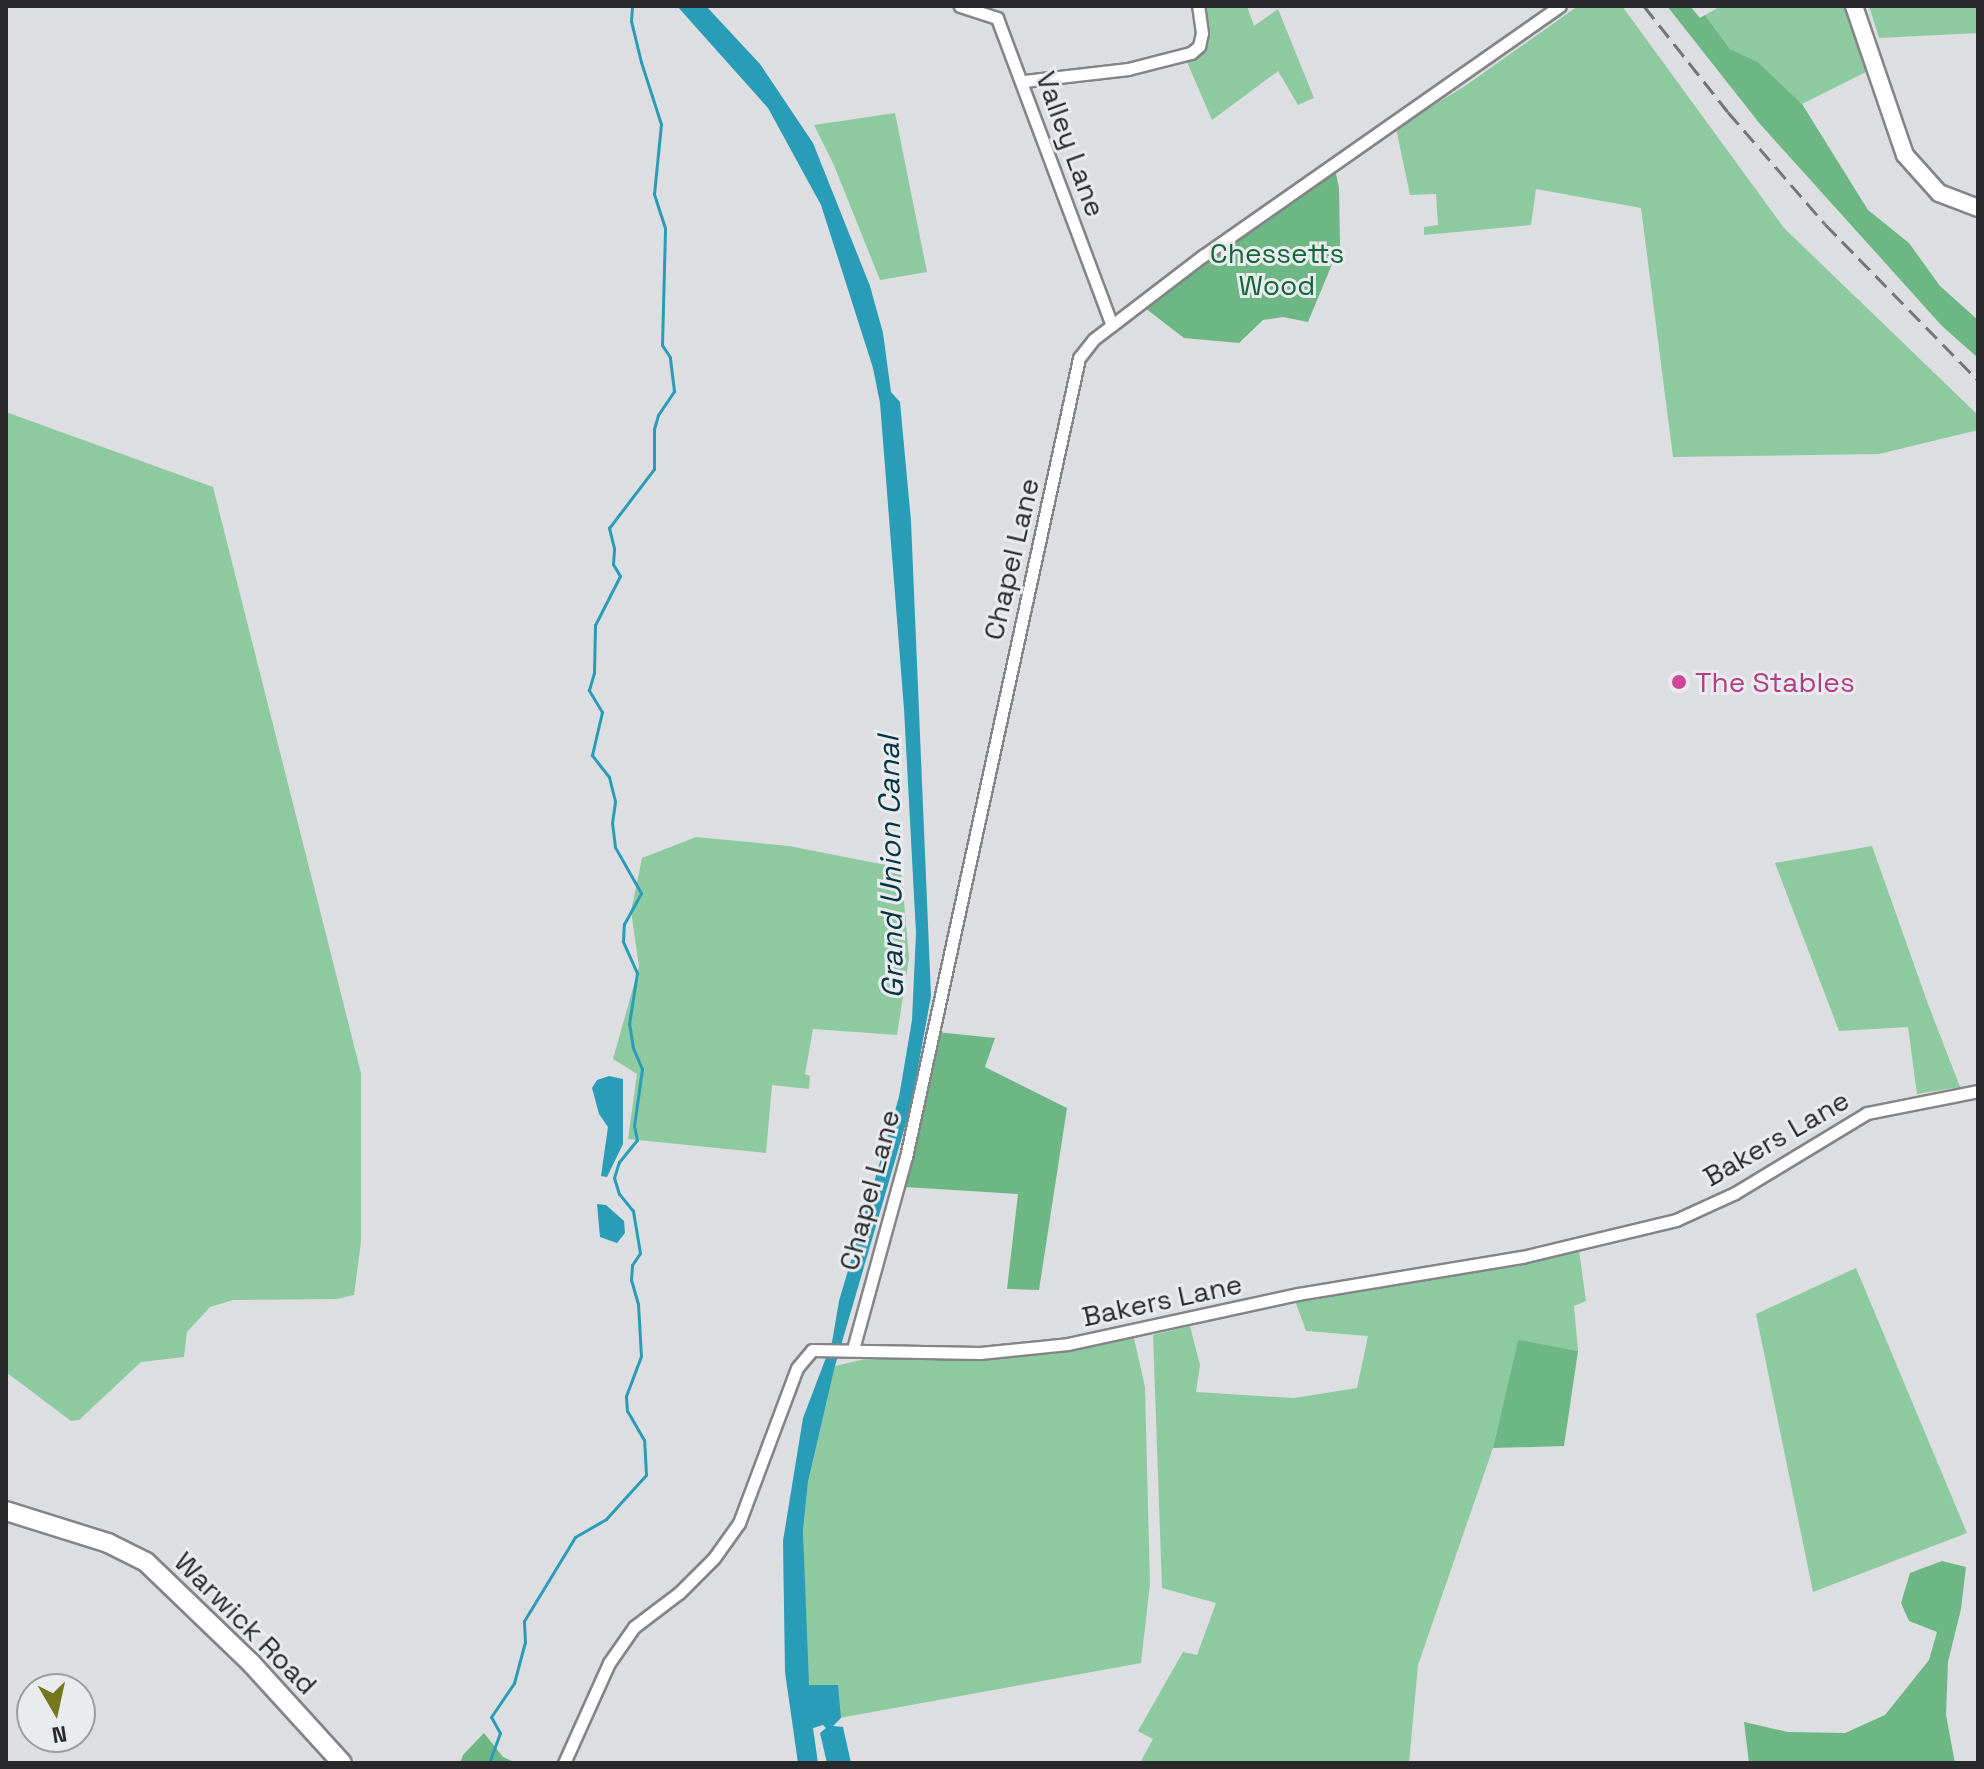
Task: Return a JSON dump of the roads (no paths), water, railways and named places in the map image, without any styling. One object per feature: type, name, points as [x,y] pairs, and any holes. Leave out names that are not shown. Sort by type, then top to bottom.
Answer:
[{"type":"main road","name":"Warwick Road","points":[[6,1511],[108,1543],[146,1562],[176,1587],[251,1663],[342,1763]]},
{"type":"street","name":"Valley Lane","points":[[960,6],[997,18],[1024,81],[1104,310],[1112,325]]},
{"type":"street","points":[[1024,81],[1128,69],[1191,53],[1199,46],[1202,33],[1198,6]]},
{"type":"street","name":"Chapel Lane","points":[[847,1351],[906,1157],[1079,358],[1094,339],[1295,189],[1559,6]]},
{"type":"street","points":[[1854,6],[1905,155],[1939,193],[1978,208]]},
{"type":"street","name":"Bakers Lane","points":[[564,1763],[609,1663],[634,1627],[679,1593],[714,1558],[739,1523],[797,1368],[812,1350],[980,1353],[1068,1344],[1298,1294],[1522,1257],[1676,1220],[1735,1193],[1867,1113],[1978,1091]]},
{"type":"water","points":[[677,6],[706,6],[760,64],[813,143],[870,286],[883,333],[891,392],[900,402],[911,521],[931,996],[911,1106],[835,1366],[808,1482],[803,1531],[809,1685],[838,1685],[841,1718],[833,1726],[843,1727],[851,1763],[827,1763],[820,1733],[826,1728],[823,1725],[813,1728],[818,1763],[798,1763],[785,1672],[783,1541],[803,1418],[832,1342],[839,1301],[899,1097],[912,1020],[916,933],[904,709],[880,403],[873,368],[821,205],[768,108]]},
{"type":"water","points":[[609,1076],[623,1079],[623,1144],[607,1177],[601,1176],[608,1127],[599,1114],[592,1088],[597,1080]]},
{"type":"water","points":[[597,1204],[606,1205],[624,1221],[625,1233],[617,1243],[600,1237]]},
{"type":"waterway","points":[[489,1763],[500,1733],[491,1717],[514,1683],[525,1642],[524,1621],[575,1537],[606,1519],[646,1475],[644,1440],[627,1411],[626,1396],[641,1356],[638,1304],[631,1280],[632,1265],[640,1253],[633,1211],[619,1194],[614,1178],[619,1162],[637,1140],[634,1126],[642,1069],[633,1048],[629,1024],[637,973],[623,941],[624,924],[641,893],[615,847],[612,823],[615,801],[609,777],[592,755],[602,712],[589,690],[594,673],[595,625],[620,576],[613,564],[614,548],[609,528],[654,469],[654,429],[658,415],[674,391],[670,357],[662,345],[665,228],[654,194],[661,124],[641,62],[631,21],[632,6]]},
{"type":"railway","points":[[1644,6],[1728,112],[1825,224],[1978,380]]},
{"type":"place","name":"The Stables","points":[[1679,682]]},
{"type":"park label","name":"Chessetts Wood","points":[[1277,269]]},
{"type":"water label","name":"Grand Union Canal","points":[[891,867]]}]
